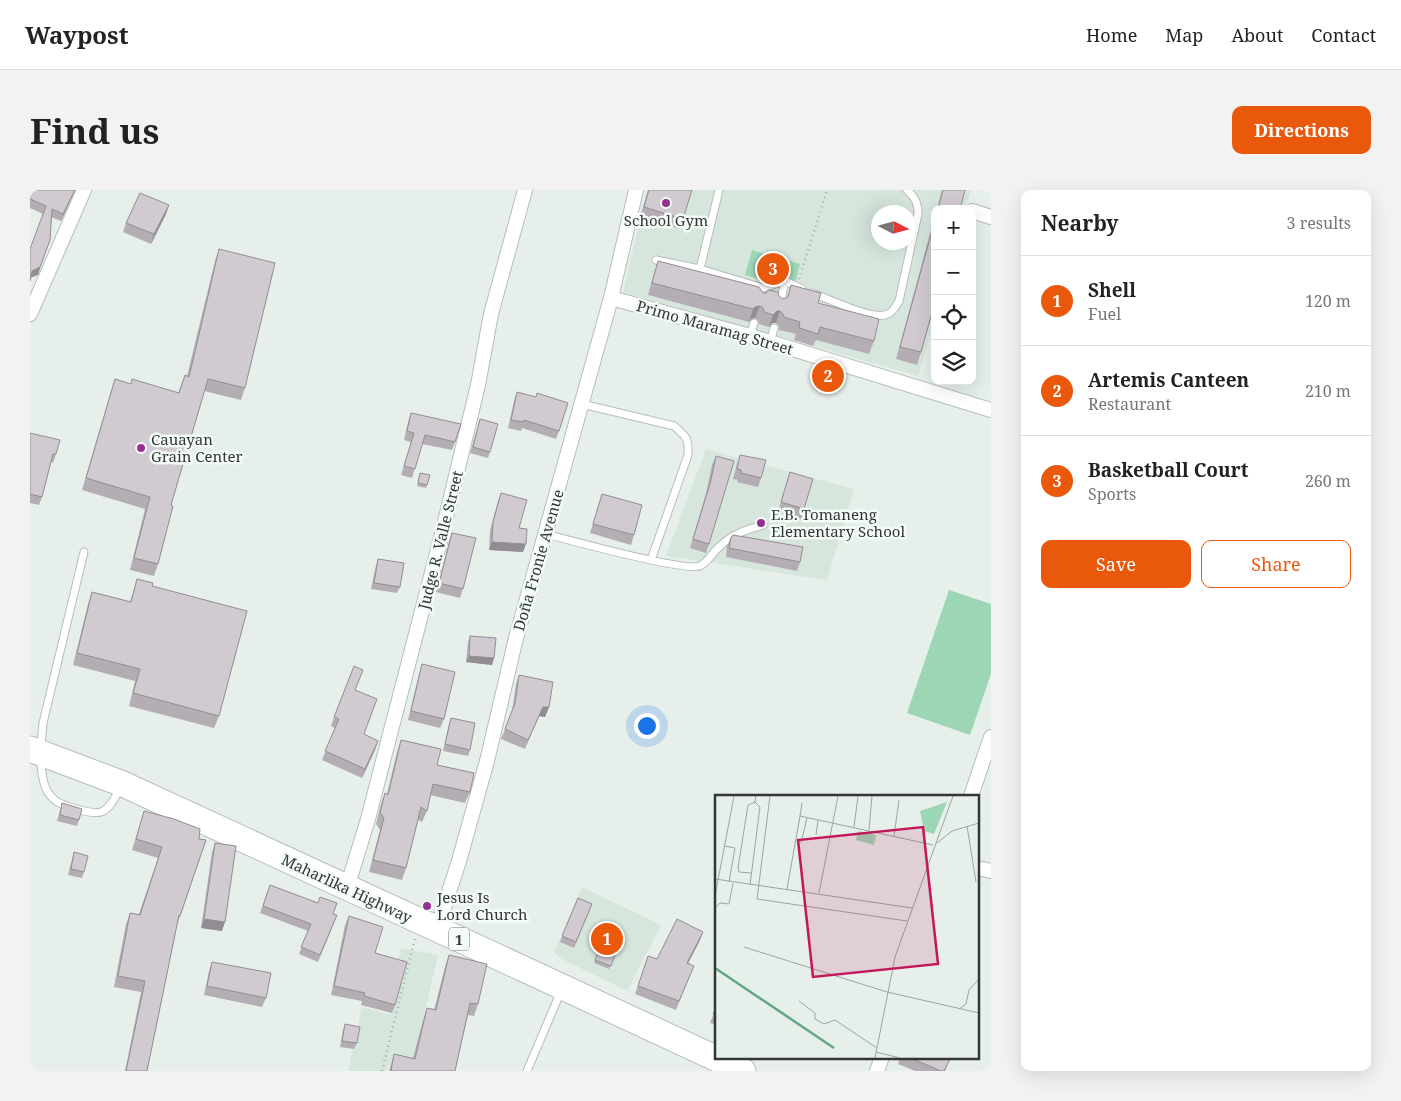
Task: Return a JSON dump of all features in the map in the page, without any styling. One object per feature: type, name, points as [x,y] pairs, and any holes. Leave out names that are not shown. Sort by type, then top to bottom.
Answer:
[{"type":"highway","name":"Maharlika Highway","points":[[35,750],[123,784],[742,1071]]},
{"type":"street","points":[[30,314],[84,190]]},
{"type":"street","name":"Judge R. Valle Street","points":[[347,888],[368,818],[442,534],[478,385],[491,314],[524,190]]},
{"type":"street","name":"Doña Fronie Avenue","points":[[428,925],[459,861],[488,762],[515,642],[611,298],[636,190]]},
{"type":"street","points":[[976,212],[991,216]]},
{"type":"street","name":"Primo Maramag Street","points":[[611,298],[752,330],[770,343],[991,410]]},
{"type":"street","points":[[971,795],[991,737]]},
{"type":"street","points":[[978,868],[991,871]]},
{"type":"street","points":[[877,1071],[882,1058]]},
{"type":"lane","points":[[700,269],[719,190]]},
{"type":"lane","points":[[786,281],[796,287],[874,316],[886,315],[893,310],[899,301],[918,214],[918,205],[914,197],[907,190]]},
{"type":"lane","points":[[656,260],[700,269],[763,291],[786,281]]},
{"type":"lane","points":[[779,306],[786,281]]},
{"type":"lane","points":[[770,343],[774,328]]},
{"type":"lane","points":[[582,404],[674,426],[685,435],[689,442],[688,455],[651,560]]},
{"type":"lane","points":[[546,534],[651,560],[689,567],[700,566],[730,537],[738,532],[763,525]]},
{"type":"lane","points":[[84,552],[35,750],[47,791],[54,800],[64,805],[93,813],[101,812],[108,807],[123,784]]},
{"type":"lane","points":[[527,1071],[563,987]]},
{"type":"path","points":[[796,287],[828,190]]},
{"type":"path","points":[[382,1071],[428,925]]},
{"type":"shaded area","points":[[647,190],[971,190],[966,205],[931,205],[931,331],[918,376],[623,292]]},
{"type":"shaded area","name":"E.B. Tomaneng Elementary School","points":[[706,449],[854,489],[827,580],[666,556]]},
{"type":"shaded area","points":[[582,887],[661,925],[627,991],[562,959],[554,952]]},
{"type":"shaded area","points":[[401,948],[438,955],[411,1071],[388,1065],[387,1071],[348,1071],[362,1007],[391,1015],[402,971],[396,970]]},
{"type":"green space","points":[[752,250],[800,264],[794,289],[745,275]]},
{"type":"green space","points":[[949,590],[991,604],[991,674],[970,735],[907,713]]},
{"type":"building","points":[[30,190],[75,190],[63,214],[52,209],[50,240],[40,267],[32,271],[30,281],[30,249],[46,206],[30,199]]},
{"type":"building","name":"School Gym","points":[[649,190],[692,190],[683,219],[644,207]]},
{"type":"building","points":[[943,190],[965,190],[961,205],[939,205]]},
{"type":"building","points":[[140,193],[169,205],[154,234],[126,223]]},
{"type":"building","points":[[931,235],[931,316],[921,352],[900,347]]},
{"type":"building","points":[[219,249],[275,263],[245,388],[208,379],[171,505],[173,506],[158,564],[134,558],[150,497],[86,478],[115,379],[131,384],[132,379],[179,393],[185,375],[189,377]]},
{"type":"building","points":[[658,261],[759,287],[763,293],[769,290],[778,292],[779,296],[783,299],[788,297],[791,285],[821,293],[818,303],[879,319],[874,341],[820,327],[818,334],[799,328],[800,322],[784,317],[780,311],[773,315],[764,312],[760,306],[753,309],[652,283]]},
{"type":"building","points":[[517,392],[536,397],[537,393],[568,403],[559,431],[524,420],[524,422],[511,420]]},
{"type":"building","points":[[411,413],[461,424],[455,442],[425,435],[415,469],[404,466],[414,433],[407,431]]},
{"type":"building","points":[[480,419],[498,424],[490,452],[473,447]]},
{"type":"building","points":[[30,433],[60,440],[56,454],[53,454],[42,497],[30,494]]},
{"type":"building","points":[[740,455],[766,460],[761,478],[741,473],[741,470],[737,469]]},
{"type":"building","points":[[716,456],[734,461],[709,544],[693,539],[710,484]]},
{"type":"building","points":[[790,472],[813,479],[804,509],[781,502]]},
{"type":"building","points":[[420,473],[430,475],[427,485],[418,483]]},
{"type":"building","points":[[501,493],[527,500],[519,528],[527,529],[526,544],[492,542],[493,522]]},
{"type":"building","points":[[602,494],[642,505],[634,535],[593,524]]},
{"type":"building","points":[[452,533],[476,538],[463,589],[439,583]]},
{"type":"building","points":[[733,535],[803,547],[800,562],[729,548]]},
{"type":"building","points":[[378,559],[404,563],[400,587],[374,583]]},
{"type":"building","points":[[137,579],[153,583],[152,586],[247,611],[219,716],[133,693],[140,669],[77,653],[92,592],[131,602]]},
{"type":"building","points":[[470,636],[496,638],[494,658],[469,656]]},
{"type":"building","points":[[422,664],[455,672],[444,719],[411,711]]},
{"type":"building","points":[[354,666],[363,670],[355,690],[377,699],[364,734],[378,741],[365,769],[325,751],[339,719],[334,717]]},
{"type":"building","points":[[519,675],[553,682],[549,707],[543,707],[528,740],[505,729],[515,703]]},
{"type":"building","points":[[451,718],[475,723],[470,750],[445,744]]},
{"type":"building","points":[[401,740],[441,749],[437,765],[474,773],[470,792],[433,784],[427,811],[421,807],[406,868],[373,860],[384,818],[380,813],[385,793],[388,795]]},
{"type":"building","points":[[62,803],[82,809],[79,820],[60,815]]},
{"type":"building","points":[[144,811],[174,819],[200,829],[199,839],[206,840],[179,915],[147,1071],[126,1071],[145,981],[118,976],[130,913],[140,915],[162,847],[136,839]]},
{"type":"building","points":[[215,843],[236,846],[225,922],[204,919]]},
{"type":"building","points":[[74,852],[88,856],[84,872],[71,869]]},
{"type":"building","points":[[270,885],[318,903],[320,897],[337,903],[333,914],[337,915],[320,955],[301,947],[311,924],[263,906]]},
{"type":"building","points":[[578,898],[592,904],[576,942],[562,936]]},
{"type":"building","points":[[349,916],[383,927],[375,953],[407,962],[395,1005],[364,996],[365,993],[334,986]]},
{"type":"building","points":[[677,919],[703,932],[687,963],[694,966],[679,1001],[638,986],[648,956],[657,959]]},
{"type":"building","points":[[608,927],[623,933],[611,966],[595,960]]},
{"type":"building","points":[[449,955],[487,964],[478,1004],[470,1003],[455,1071],[391,1071],[394,1054],[415,1059],[427,1008],[436,1010]]},
{"type":"building","points":[[212,962],[271,973],[266,998],[207,986]]},
{"type":"building","points":[[345,1024],[360,1027],[357,1043],[342,1041]]},
{"type":"building","points":[[910,1058],[950,1058],[944,1071]]},
{"type":"place","name":"School Gym","points":[[666,203]]},
{"type":"place","name":"Basketball Court","points":[[773,269]]},
{"type":"place","name":"Artemis Canteen","points":[[828,376]]},
{"type":"place","name":"Cauayan Grain Center","points":[[141,448]]},
{"type":"place","name":"E.B. Tomaneng Elementary School","points":[[761,523]]},
{"type":"place","name":"Jesus Is Lord Church","points":[[427,906]]},
{"type":"place","name":"Shell","points":[[607,939]]}]
